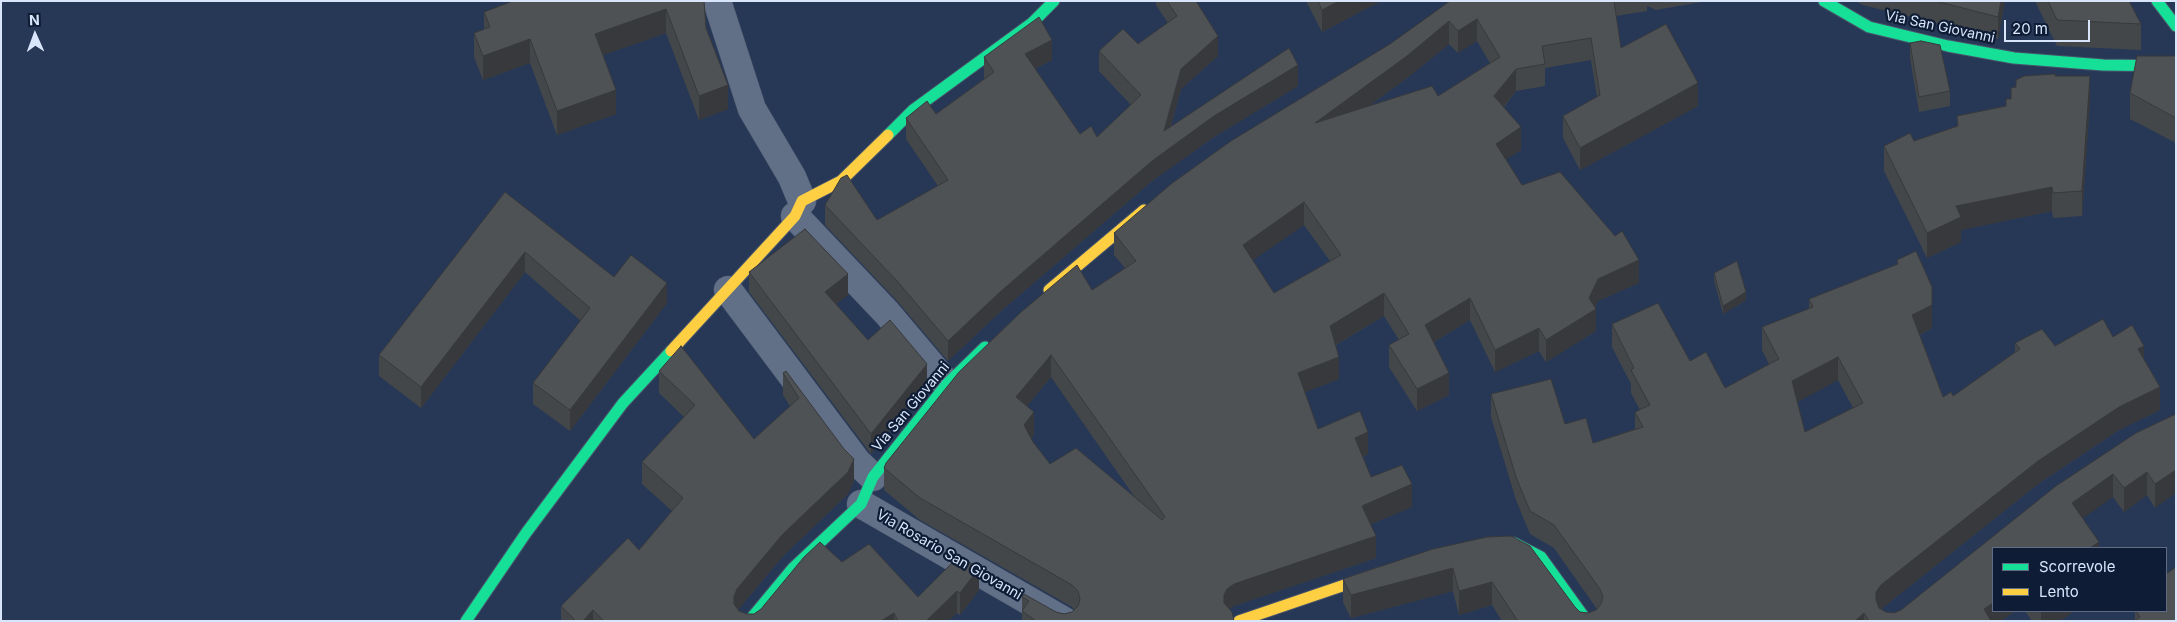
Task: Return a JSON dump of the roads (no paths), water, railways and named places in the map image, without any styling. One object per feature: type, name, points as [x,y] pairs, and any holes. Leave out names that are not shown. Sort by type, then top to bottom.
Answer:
[{"type":"street","points":[[717,1],[752,110],[792,177],[799,208],[947,384]]},
{"type":"street","points":[[466,621],[526,533],[623,403],[728,290],[799,208],[841,181],[913,110],[1032,23],[1054,1]]},
{"type":"street","name":"Via San Giovanni","points":[[1824,1],[1869,27],[1948,46],[2014,58],[2103,65],[2176,66]]},
{"type":"street","points":[[2157,1],[2176,26]]},
{"type":"street","points":[[1039,298],[1154,200]]},
{"type":"street","points":[[728,290],[857,462],[874,477]]},
{"type":"street","name":"Via San Giovanni","points":[[749,621],[756,610],[793,568],[860,504],[874,477],[947,384],[996,337]]},
{"type":"street","name":"Via Rosario San Giovanni","points":[[860,504],[1064,621]]},
{"type":"street","points":[[1494,544],[1514,542],[1541,556],[1587,621]]},
{"type":"street","points":[[1239,621],[1393,569]]}]
